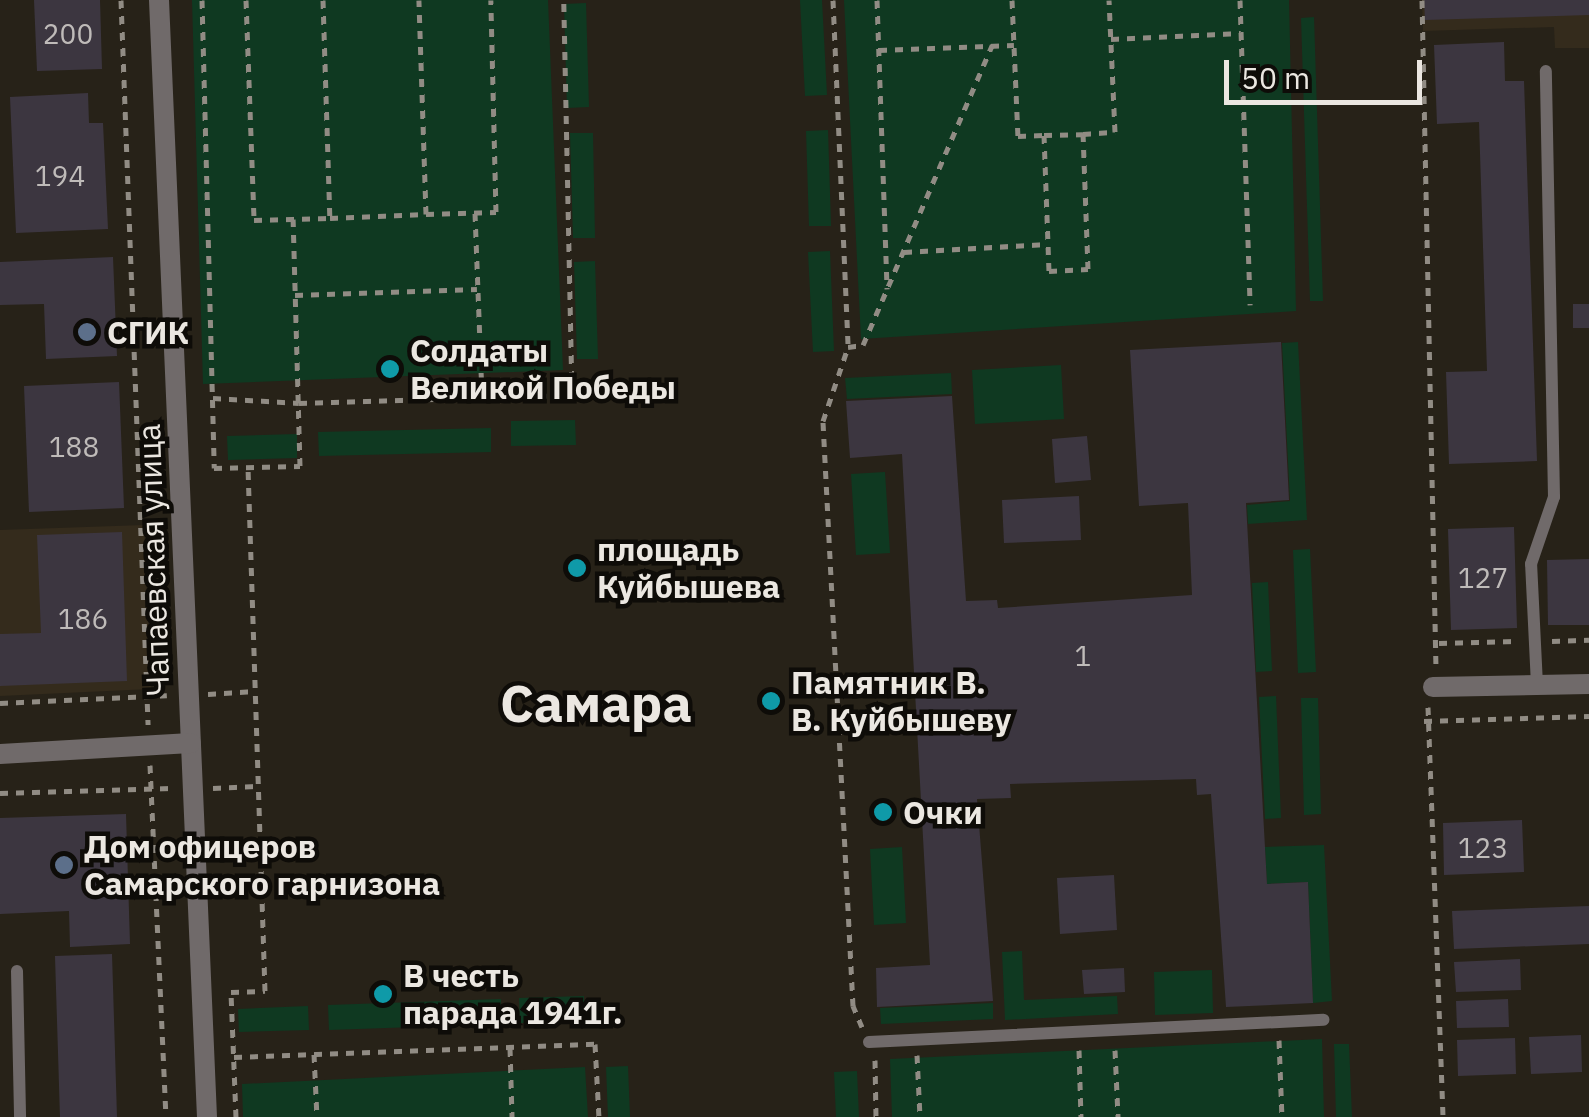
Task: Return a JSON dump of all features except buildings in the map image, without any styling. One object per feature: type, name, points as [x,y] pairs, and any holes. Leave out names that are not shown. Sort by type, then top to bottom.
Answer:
[{"type":"street","name":"Чапаевская улица","points":[[159,0],[207,1117]]},
{"type":"street","points":[[1434,688],[1589,684]]},
{"type":"street","points":[[0,754],[191,743]]},
{"type":"lane","points":[[1537,685],[1531,564],[1554,497],[1546,71]]},
{"type":"lane","points":[[16,972],[20,1117]]},
{"type":"lane","points":[[868,1042],[1323,1020]]},
{"type":"path","points":[[0,702],[146,695],[121,0]]},
{"type":"path","points":[[202,0],[214,468],[300,466],[293,219]]},
{"type":"path","points":[[246,0],[254,220],[496,212],[492,0]]},
{"type":"path","points":[[322,0],[330,218]]},
{"type":"path","points":[[419,0],[426,214]]},
{"type":"path","points":[[212,398],[299,402],[572,395],[564,0]]},
{"type":"path","points":[[833,0],[848,347],[823,421],[854,1006],[868,1042],[876,1117]]},
{"type":"path","points":[[877,0],[887,292]]},
{"type":"path","points":[[1012,0],[1018,136],[1115,132],[1109,0]]},
{"type":"path","points":[[1240,0],[1250,305]]},
{"type":"path","points":[[1422,0],[1439,642]]},
{"type":"path","points":[[1111,39],[1241,33]]},
{"type":"path","points":[[879,50],[1014,44]]},
{"type":"path","points":[[848,347],[863,345],[992,45]]},
{"type":"path","points":[[1044,135],[1049,271],[1088,269],[1083,134]]},
{"type":"path","points":[[475,213],[482,398]]},
{"type":"path","points":[[904,252],[1048,244]]},
{"type":"path","points":[[296,295],[478,288]]},
{"type":"path","points":[[236,1117],[232,992],[265,991],[248,468]]},
{"type":"path","points":[[1442,1117],[1424,721],[1589,716]]},
{"type":"path","points":[[0,793],[150,787],[166,1117]]},
{"type":"path","points":[[1279,1037],[1281,1115]]},
{"type":"path","points":[[234,1057],[595,1044],[599,1117]]},
{"type":"path","points":[[1114,1044],[1118,1117]]},
{"type":"path","points":[[1079,1046],[1082,1117]]},
{"type":"path","points":[[510,1048],[512,1117]]},
{"type":"path","points":[[917,1053],[921,1117]]},
{"type":"path","points":[[314,1054],[317,1117]]},
{"type":"shaded area","points":[[1422,0],[1589,0],[1589,48],[1555,48],[1554,27],[1423,31]]},
{"type":"shaded area","points":[[144,525],[151,689],[0,696],[0,530]]},
{"type":"green space","points":[[192,0],[548,0],[563,370],[203,384]]},
{"type":"green space","points":[[800,0],[822,0],[827,95],[805,96]]},
{"type":"green space","points":[[844,0],[1289,0],[1296,311],[861,339]]},
{"type":"green space","points":[[586,3],[589,107],[567,108],[564,4]]},
{"type":"green space","points":[[1314,17],[1323,301],[1310,301],[1301,18]]},
{"type":"green space","points":[[828,130],[831,226],[809,226],[806,131]]},
{"type":"green space","points":[[570,133],[593,133],[595,238],[573,238]]},
{"type":"green space","points":[[830,251],[834,351],[813,352],[808,252]]},
{"type":"green space","points":[[595,261],[598,359],[577,359],[574,262]]},
{"type":"green space","points":[[1298,342],[1307,520],[1248,524],[1247,505],[1290,501],[1282,343]]},
{"type":"green space","points":[[1061,365],[1064,419],[975,424],[972,370]]},
{"type":"green space","points":[[951,373],[952,394],[847,399],[845,378]]},
{"type":"green space","points":[[575,420],[576,445],[511,446],[511,421]]},
{"type":"green space","points":[[491,428],[491,452],[319,456],[318,432]]},
{"type":"green space","points":[[297,434],[297,458],[228,460],[227,436]]},
{"type":"green space","points":[[885,472],[890,553],[856,555],[851,474]]},
{"type":"green space","points":[[1310,549],[1316,672],[1298,673],[1293,550]]},
{"type":"green space","points":[[1268,582],[1272,671],[1256,672],[1252,583]]},
{"type":"green space","points":[[1276,696],[1281,818],[1265,819],[1259,697]]},
{"type":"green space","points":[[1301,698],[1318,698],[1321,814],[1304,815]]},
{"type":"green space","points":[[1324,845],[1332,1001],[1313,1003],[1308,882],[1267,884],[1265,847]]},
{"type":"green space","points":[[902,847],[906,923],[874,925],[870,849]]},
{"type":"green space","points":[[1022,951],[1024,1000],[1117,996],[1118,1014],[1005,1020],[1002,952]]},
{"type":"green space","points":[[1212,970],[1213,1013],[1155,1015],[1154,972]]},
{"type":"green space","points":[[584,996],[584,1021],[520,1023],[519,998]]},
{"type":"green space","points":[[501,999],[501,1024],[329,1030],[328,1005]]},
{"type":"green space","points":[[993,1003],[993,1019],[881,1024],[880,1008]]},
{"type":"green space","points":[[308,1006],[309,1030],[239,1032],[238,1009]]},
{"type":"green space","points":[[1322,1039],[1324,1117],[892,1117],[890,1059]]},
{"type":"green space","points":[[1334,1044],[1349,1044],[1352,1117],[1336,1117]]},
{"type":"green space","points":[[628,1066],[630,1117],[608,1117],[606,1067]]},
{"type":"green space","points":[[585,1067],[588,1117],[243,1117],[242,1084]]},
{"type":"green space","points":[[857,1071],[859,1117],[836,1117],[834,1072]]},
{"type":"place","name":"СГИК","points":[[87,332]]},
{"type":"place","name":"Солдаты Великой Победы","points":[[390,369]]},
{"type":"place","name":"площадь Куйбышева","points":[[577,568]]},
{"type":"place","name":"Памятник В. В. Куйбышеву","points":[[771,701]]},
{"type":"place","name":"Очки","points":[[883,812]]},
{"type":"place","name":"Дом офицеров Самарского гарнизона","points":[[64,865]]},
{"type":"place","name":"В честь парада 1941г.","points":[[383,994]]},
{"type":"district","name":"Самара","points":[[596,703]]}]
